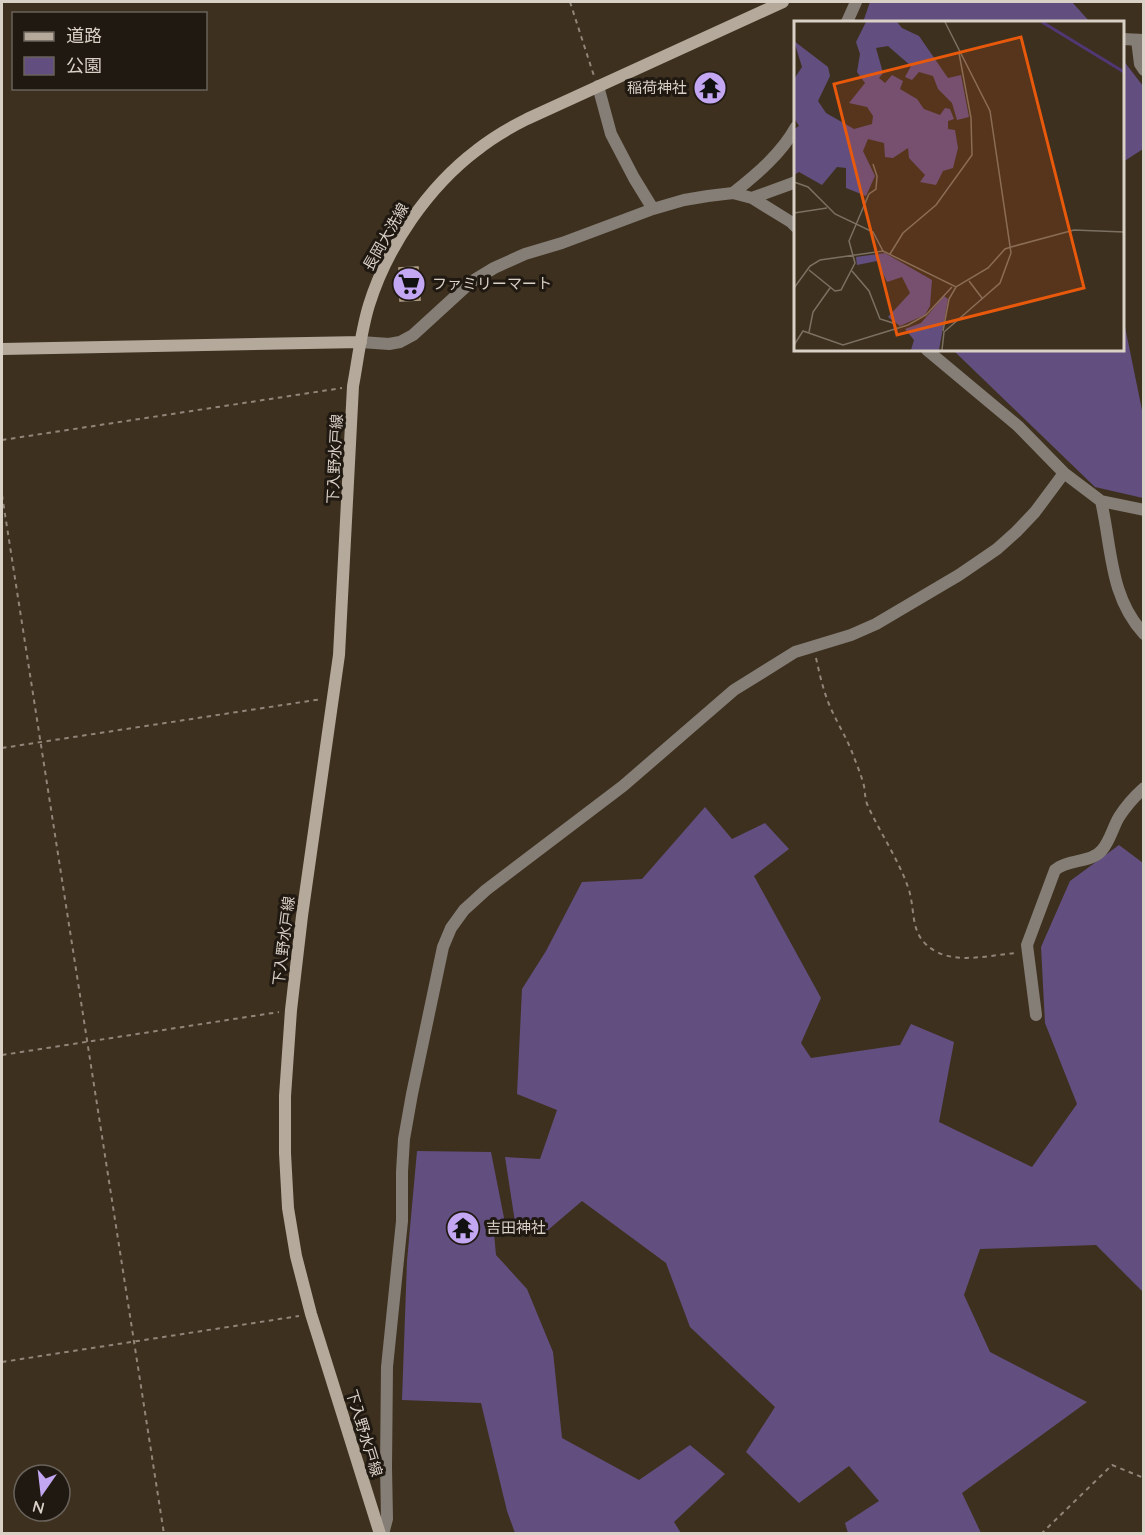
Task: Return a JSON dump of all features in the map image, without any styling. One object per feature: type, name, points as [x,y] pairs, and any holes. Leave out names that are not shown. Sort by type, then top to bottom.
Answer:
[{"type":"main road","name":"長岡大洗線","points":[[361,342],[368,307],[380,274],[400,237],[412,218],[438,187],[476,150],[527,118],[783,2]]},
{"type":"main road","points":[[2,349],[361,342]]},
{"type":"main road","name":"下入野水戸線","points":[[361,342],[353,386],[341,623],[291,1010],[285,1096],[286,1181],[292,1236],[311,1314],[381,1533]]},
{"type":"street","points":[[847,21],[856,2]]},
{"type":"street","points":[[1124,39],[1140,40],[1140,64],[1143,70]]},
{"type":"street","points":[[598,86],[611,134],[652,209]]},
{"type":"street","points":[[733,193],[765,166],[794,128]]},
{"type":"street","points":[[752,198],[794,182]]},
{"type":"street","points":[[361,342],[389,344],[400,342],[413,335],[471,282],[494,268],[525,254],[684,200],[733,193],[752,198],[794,226]]},
{"type":"street","points":[[928,351],[1018,426],[1064,473],[1101,501],[1143,510]]},
{"type":"street","points":[[381,1533],[387,1519],[387,1367],[402,1221],[404,1139],[443,947],[451,928],[464,910],[486,890],[623,786],[734,690],[795,652],[851,635],[876,624],[938,589],[997,549],[1035,512],[1064,473]]},
{"type":"street","points":[[1101,501],[1118,590],[1125,609],[1143,634]]},
{"type":"street","points":[[1036,1014],[1027,945],[1054,870],[1060,865],[1097,855],[1102,850],[1119,817],[1143,788]]},
{"type":"path","points":[[570,2],[598,86]]},
{"type":"path","points":[[2,440],[353,386]]},
{"type":"path","points":[[2,495],[164,1533]]},
{"type":"path","points":[[813,646],[831,709],[860,773],[866,802],[909,891],[914,924],[924,942],[934,950],[960,958],[1028,951]]},
{"type":"path","points":[[2,748],[333,697]]},
{"type":"path","points":[[2,1055],[291,1010]]},
{"type":"path","points":[[2,1362],[311,1314]]},
{"type":"path","points":[[1041,1533],[1112,1465],[1143,1478]]},
{"type":"green space","points":[[870,2],[1072,2],[1089,21],[863,21]]},
{"type":"green space","points":[[1124,61],[1143,86],[1143,149],[1124,161]]},
{"type":"green space","points":[[1124,322],[1143,415],[1143,498],[1095,487],[954,351],[1124,351]]},
{"type":"green space","points":[[705,807],[732,839],[765,823],[789,849],[754,876],[821,998],[801,1043],[811,1058],[900,1045],[911,1024],[954,1042],[939,1122],[1032,1167],[1077,1104],[1045,1023],[1041,947],[1070,881],[1119,845],[1143,863],[1143,1292],[1096,1245],[980,1249],[964,1295],[990,1352],[1087,1402],[962,1493],[981,1533],[848,1533],[845,1523],[879,1501],[849,1466],[799,1503],[746,1452],[775,1407],[690,1327],[666,1263],[582,1201],[541,1236],[515,1222],[505,1157],[540,1159],[557,1110],[517,1094],[522,989],[546,951],[582,882],[642,879]]},
{"type":"green space","points":[[417,1151],[491,1152],[505,1223],[494,1233],[496,1255],[527,1289],[553,1352],[562,1438],[639,1480],[690,1445],[725,1474],[674,1522],[681,1533],[515,1533],[507,1511],[481,1403],[402,1400],[407,1261]]},
{"type":"building","name":"ファミリーマート","points":[[418,267],[420,300],[400,301],[399,268]]},
{"type":"place","name":"稲荷神社","points":[[710,88]]},
{"type":"place","name":"ファミリーマート","points":[[409,284]]},
{"type":"place","name":"吉田神社","points":[[463,1228]]}]
